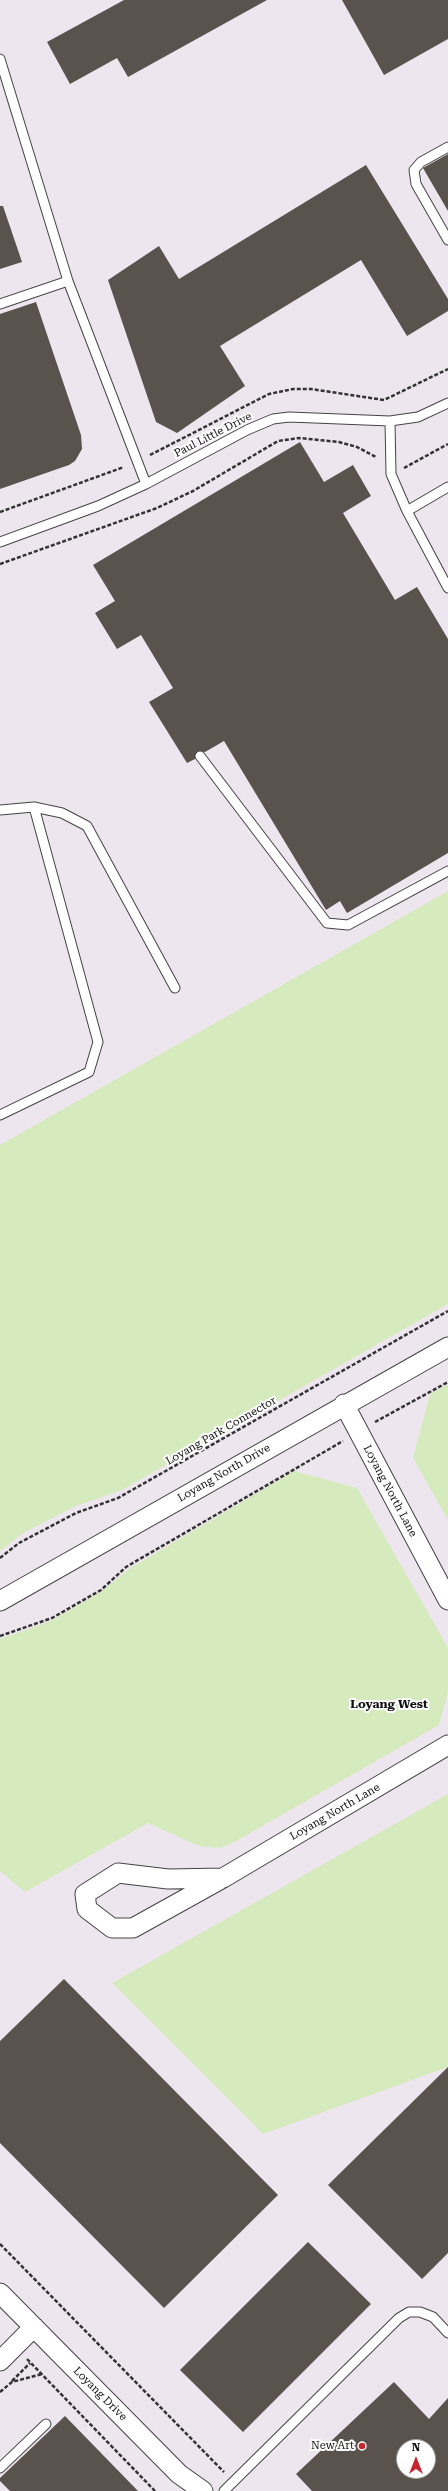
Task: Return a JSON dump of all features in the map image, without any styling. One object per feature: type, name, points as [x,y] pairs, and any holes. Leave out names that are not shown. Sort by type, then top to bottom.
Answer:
[{"type":"street","name":"Loyang North Drive","points":[[0,1601],[344,1404],[448,1347]]},
{"type":"street","name":"Loyang North Lane","points":[[344,1404],[448,1600]]},
{"type":"street","name":"Loyang North Lane","points":[[223,1878],[168,1879],[118,1873],[85,1894],[87,1909],[112,1928],[133,1928],[223,1878],[448,1745]]},
{"type":"street","name":"Loyang Drive","points":[[0,2293],[179,2474],[203,2491]]},
{"type":"street","points":[[6,2354],[34,2327]]},
{"type":"lane","points":[[0,60],[68,281],[146,484]]},
{"type":"lane","points":[[448,147],[421,162],[414,170],[416,184],[448,240]]},
{"type":"lane","points":[[0,304],[68,281]]},
{"type":"lane","name":"Paul Little Drive","points":[[0,542],[98,506],[146,484],[247,430],[273,419],[290,417],[390,421],[418,417],[448,403]]},
{"type":"lane","points":[[390,421],[391,471],[407,511],[448,588]]},
{"type":"lane","points":[[407,511],[448,487]]},
{"type":"lane","points":[[200,756],[327,923],[348,925],[448,871]]},
{"type":"lane","points":[[0,1115],[89,1072],[98,1042],[34,807]]},
{"type":"lane","points":[[0,810],[34,807],[62,814],[87,826],[175,988]]},
{"type":"lane","points":[[224,2491],[399,2318],[409,2312],[420,2312],[433,2318],[448,2333]]},
{"type":"lane","points":[[0,2468],[46,2424]]},
{"type":"path","points":[[0,564],[157,508],[193,491],[278,441],[298,438],[357,447],[368,451],[391,471],[448,444]]},
{"type":"path","points":[[0,512],[137,462]]},
{"type":"path","name":"Loyang Park Connector","points":[[0,1558],[19,1543],[76,1513],[118,1498],[448,1311]]},
{"type":"path","points":[[0,1636],[52,1618],[101,1590],[126,1567],[358,1432],[448,1382]]},
{"type":"path","points":[[0,2244],[234,2482]]},
{"type":"path","points":[[6,2354],[30,2363],[42,2374],[155,2491]]},
{"type":"path","points":[[0,2392],[30,2363]]},
{"type":"path","points":[[12,2382],[42,2374]]},
{"type":"shaded area","points":[[0,0],[448,0],[448,2491],[0,2491]]},
{"type":"green space","points":[[448,891],[448,1304],[122,1490],[76,1506],[23,1533],[0,1551],[0,1145]]},
{"type":"green space","points":[[448,1384],[448,1520],[413,1458],[430,1394]]},
{"type":"green space","points":[[294,1471],[357,1488],[448,1648],[448,1691],[439,1725],[229,1845],[219,1848],[199,1846],[148,1823],[25,1892],[0,1871],[0,1639],[51,1621],[102,1591],[129,1569]]},
{"type":"green space","points":[[448,1794],[448,2067],[263,2134],[112,1983]]},
{"type":"building","points":[[124,0],[267,0],[128,77],[117,58],[70,84],[47,42]]},
{"type":"building","points":[[342,0],[448,0],[448,39],[384,75]]},
{"type":"building","points":[[448,154],[448,211],[423,168]]},
{"type":"building","points":[[366,165],[448,299],[448,311],[407,336],[361,260],[220,346],[245,386],[177,433],[156,422],[108,280],[159,246],[179,279]]},
{"type":"building","points":[[0,206],[3,206],[22,262],[0,269]]},
{"type":"building","points":[[36,302],[81,435],[82,449],[75,461],[69,465],[0,489],[0,314]]},
{"type":"building","points":[[300,442],[324,482],[353,465],[371,496],[343,513],[395,600],[417,587],[448,639],[448,853],[347,913],[340,901],[326,910],[224,741],[205,752],[197,751],[195,759],[187,763],[149,702],[173,688],[141,635],[117,649],[95,613],[115,601],[93,565]]},
{"type":"building","points":[[64,1979],[278,2195],[164,2308],[0,2143],[0,2041]]},
{"type":"building","points":[[448,2067],[448,2253],[422,2279],[328,2185]]},
{"type":"building","points":[[308,2242],[371,2304],[243,2432],[180,2370]]},
{"type":"building","name":"New Art","points":[[394,2382],[429,2419],[448,2398],[448,2491],[312,2491],[296,2474]]},
{"type":"building","points":[[65,2416],[138,2491],[10,2491],[0,2481],[0,2478]]},
{"type":"place","name":"New Art","points":[[362,2446]]},
{"type":"district","name":"Loyang West","points":[[389,1704]]}]
